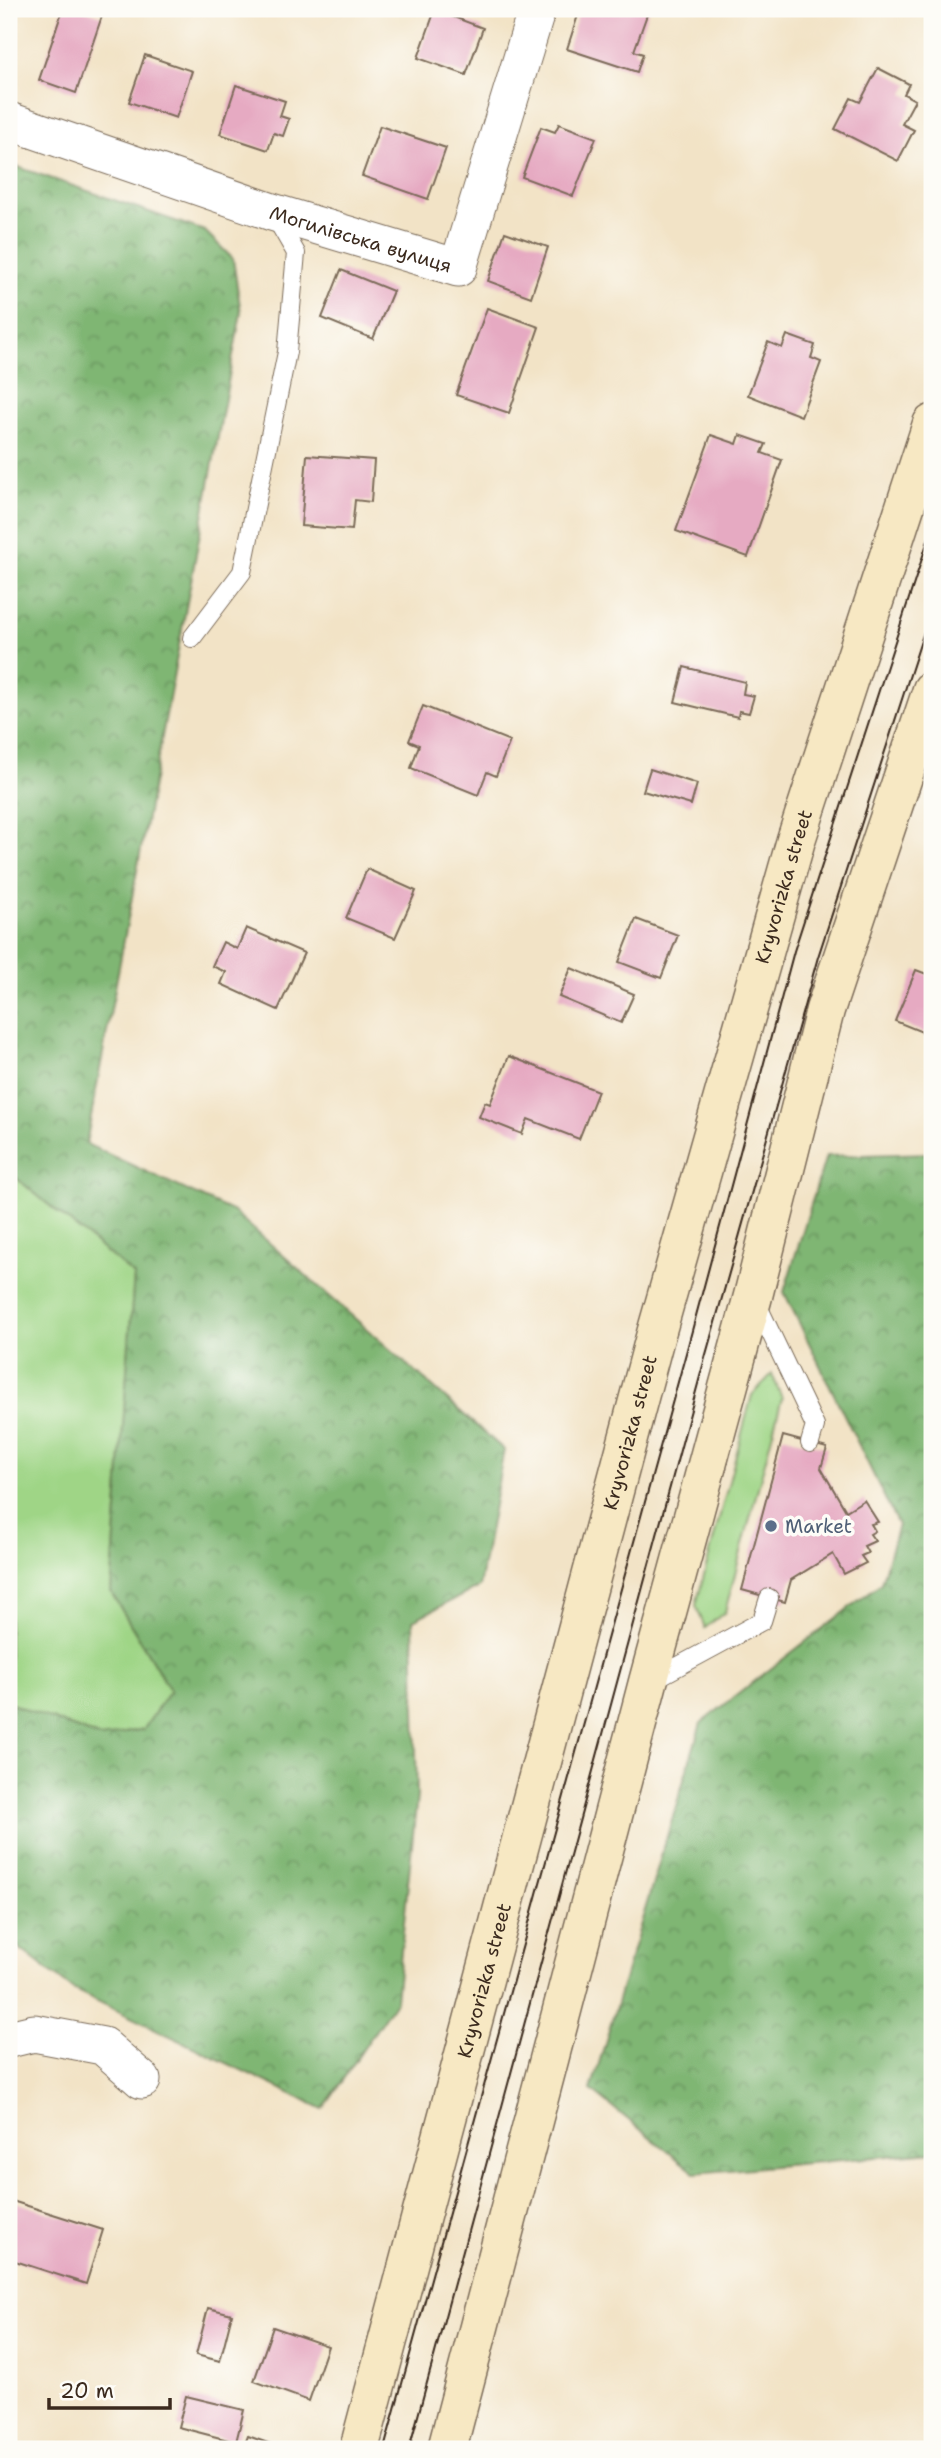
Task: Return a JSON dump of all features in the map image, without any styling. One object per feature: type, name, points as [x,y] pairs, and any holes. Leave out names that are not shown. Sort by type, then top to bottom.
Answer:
[{"type":"main road","name":"Kryvorizka street","points":[[359,2449],[654,1341],[796,840],[932,424]]},
{"type":"main road","points":[[447,2449],[648,1682],[753,1296],[825,1010],[932,690]]},
{"type":"street","name":"Могилівська вулиця","points":[[9,121],[272,212],[458,268],[537,9]]},
{"type":"street","points":[[9,2039],[34,2033],[103,2046],[142,2080]]},
{"type":"lane","points":[[192,638],[242,572],[287,352],[296,253],[272,212]]},
{"type":"lane","points":[[753,1296],[815,1426],[810,1443]]},
{"type":"lane","points":[[648,1682],[762,1621],[769,1598]]},
{"type":"green space","points":[[9,164],[205,231],[233,259],[241,313],[86,1144],[234,1212],[504,1450],[479,1587],[413,1620],[417,1796],[396,2000],[323,2109],[72,1989],[9,1940],[9,1703],[101,1738],[144,1729],[170,1690],[111,1592],[134,1275],[9,1172]]},
{"type":"green space","points":[[932,1153],[932,2152],[695,2173],[591,2090],[701,1723],[881,1583],[898,1525],[784,1292],[826,1156]]},
{"type":"green space","points":[[9,1172],[134,1275],[111,1592],[170,1690],[144,1729],[101,1738],[9,1703]]},
{"type":"green space","points":[[772,1374],[782,1398],[725,1612],[705,1628],[696,1605],[752,1395]]},
{"type":"building","points":[[63,9],[81,9],[102,16],[76,93],[39,80]]},
{"type":"building","points":[[580,9],[649,9],[634,51],[643,54],[637,72],[567,49]]},
{"type":"building","points":[[435,10],[483,28],[466,75],[418,58]]},
{"type":"building","points":[[145,55],[192,71],[176,118],[129,102]]},
{"type":"building","points":[[878,68],[909,84],[904,94],[915,100],[902,124],[914,130],[898,161],[835,129],[851,98],[860,102]]},
{"type":"building","points":[[236,85],[285,101],[280,116],[289,119],[283,136],[274,133],[268,150],[220,134]]},
{"type":"building","points":[[559,124],[596,138],[573,196],[522,177],[541,127],[555,132]]},
{"type":"building","points":[[380,126],[446,148],[428,199],[362,176]]},
{"type":"building","points":[[505,232],[548,247],[531,297],[488,281]]},
{"type":"building","points":[[341,270],[393,291],[373,339],[322,318]]},
{"type":"building","points":[[487,308],[539,327],[509,413],[456,395]]},
{"type":"building","points":[[787,335],[815,345],[811,358],[821,362],[801,416],[748,395],[768,342],[782,348]]},
{"type":"building","points":[[711,435],[737,444],[740,435],[766,444],[762,453],[782,460],[748,557],[676,531]]},
{"type":"building","points":[[307,455],[374,460],[371,502],[355,500],[352,530],[301,526]]},
{"type":"building","points":[[684,667],[745,682],[743,694],[754,696],[749,713],[739,711],[738,717],[675,702]]},
{"type":"building","points":[[423,706],[510,741],[496,776],[487,772],[478,795],[411,768],[419,745],[409,741]]},
{"type":"building","points":[[650,769],[697,784],[691,805],[643,791]]},
{"type":"building","points":[[367,869],[416,891],[395,938],[346,918]]},
{"type":"building","points":[[636,919],[678,935],[661,978],[619,962]]},
{"type":"building","points":[[246,928],[304,953],[278,1010],[221,984],[226,972],[212,966],[223,942],[237,949]]},
{"type":"building","points":[[571,968],[634,994],[621,1023],[559,997]]},
{"type":"building","points":[[916,970],[932,976],[932,1036],[895,1021]]},
{"type":"building","points":[[509,1056],[598,1091],[579,1139],[528,1119],[522,1134],[479,1117],[485,1102],[490,1104]]},
{"type":"building","points":[[783,1436],[827,1448],[821,1468],[846,1511],[864,1500],[878,1522],[871,1524],[875,1531],[870,1534],[875,1541],[864,1546],[868,1553],[861,1556],[866,1563],[844,1574],[833,1554],[791,1580],[785,1602],[742,1590]]},
{"type":"building","points":[[9,2200],[103,2230],[86,2284],[9,2259]]},
{"type":"building","points":[[208,2308],[232,2314],[220,2361],[196,2355]]},
{"type":"building","points":[[273,2327],[328,2346],[309,2401],[254,2381]]},
{"type":"building","points":[[186,2396],[244,2410],[236,2442],[178,2427]]},
{"type":"building","points":[[248,2436],[285,2449],[243,2449]]},
{"type":"tram line","points":[[384,2449],[794,951],[932,528]]},
{"type":"tram line","points":[[409,2449],[705,1358],[818,957],[932,607]]},
{"type":"place","name":"Market","points":[[771,1526]]}]
